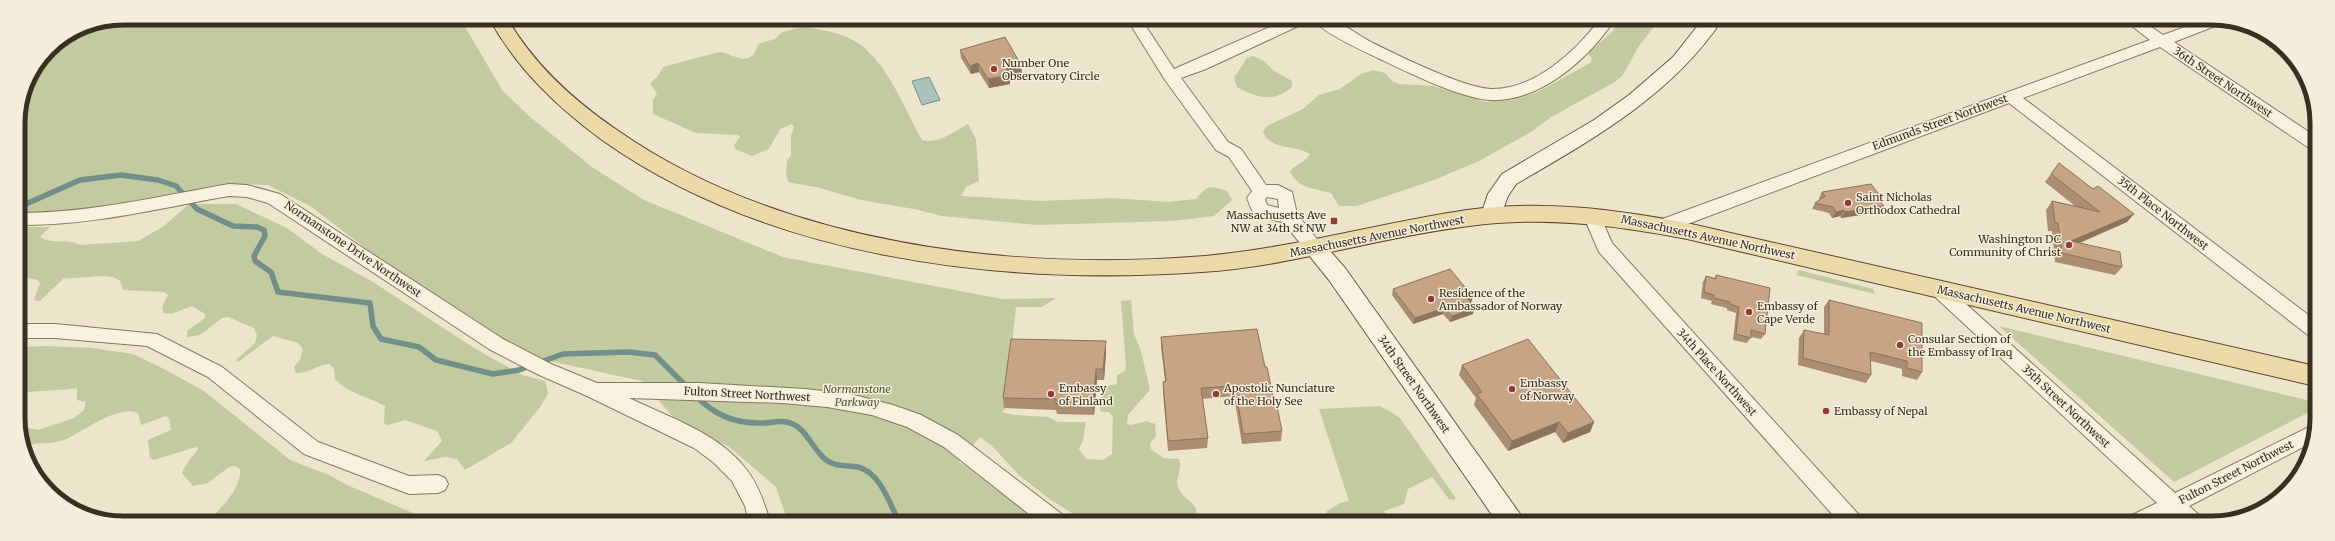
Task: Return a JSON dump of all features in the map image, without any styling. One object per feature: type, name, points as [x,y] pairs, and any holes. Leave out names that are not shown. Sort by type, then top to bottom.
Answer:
[{"type":"main road","name":"Massachusetts Avenue Northwest","points":[[502,25],[522,56],[540,78],[596,127],[621,145],[700,188],[758,211],[826,232],[870,243],[952,257],[1005,263],[1076,267],[1137,268],[1205,264],[1315,249],[1436,223],[1492,215],[1592,215],[1663,226],[2310,375]]},
{"type":"street","points":[[1138,25],[1171,76],[1222,146],[1223,156],[1259,197],[1263,212],[1288,216]]},
{"type":"street","points":[[1171,76],[1201,65],[1284,25]]},
{"type":"street","points":[[1331,25],[1401,63],[1459,86],[1487,94],[1509,93],[1527,88],[1568,62],[1599,33],[1604,25]]},
{"type":"street","points":[[1492,215],[1498,194],[1509,179],[1601,126],[1636,100],[1680,61],[1709,25]]},
{"type":"street","name":"36th Street Northwest","points":[[2138,25],[2310,141]]},
{"type":"street","name":"Edmunds Street Northwest","points":[[1663,226],[2205,25]]},
{"type":"street","name":"35th Place Northwest","points":[[2010,96],[2310,326]]},
{"type":"street","name":"Normanstone Drive Northwest","points":[[25,219],[45,220],[94,214],[197,194],[229,190],[263,194],[282,202],[479,334],[536,365],[594,390],[676,429],[714,451],[742,479],[755,505],[758,516]]},
{"type":"street","points":[[1259,197],[1278,191],[1286,196],[1288,200],[1288,216],[1315,249]]},
{"type":"street","name":"34th Place Northwest","points":[[1592,215],[1599,238],[1605,247],[1847,516]]},
{"type":"street","name":"34th Street Northwest","points":[[1315,249],[1337,274],[1507,516]]},
{"type":"street","name":"35th Street Northwest","points":[[1938,289],[2186,516]]},
{"type":"street","points":[[25,331],[55,331],[150,339],[215,372],[311,448],[409,485],[438,484]]},
{"type":"street","name":"Fulton Street Northwest","points":[[594,390],[698,390],[788,395],[848,402],[875,407],[902,415],[935,431],[961,447],[1048,516]]},
{"type":"street","name":"Fulton Street Northwest","points":[[2150,516],[2308,435]]},
{"type":"green space","name":"Normanstone Parkway","points":[[123,25],[464,25],[502,90],[529,116],[592,167],[644,200],[783,257],[1002,299],[1056,298],[1042,307],[1016,307],[1006,408],[1002,412],[1014,415],[1048,417],[1058,422],[1086,422],[1083,441],[1079,449],[1086,459],[1103,460],[1112,454],[1113,417],[1109,412],[1102,412],[1100,410],[1101,391],[1106,386],[1117,384],[1117,375],[1125,371],[1126,367],[1121,301],[1131,300],[1134,334],[1141,351],[1150,390],[1128,415],[1127,424],[1131,425],[1147,421],[1155,424],[1156,436],[1150,443],[1151,449],[1163,458],[1179,459],[1180,466],[1177,480],[1178,487],[1196,509],[1197,516],[1076,516],[1048,498],[1019,475],[992,446],[980,437],[959,462],[996,484],[1036,516],[786,516],[776,487],[728,446],[680,425],[642,381],[540,359],[478,325],[385,263],[310,206],[268,185],[232,184],[96,211],[25,216],[25,117],[28,98],[32,86],[45,63],[58,49],[74,38],[98,28]]},
{"type":"green space","points":[[1616,25],[1655,25],[1639,46],[1622,76],[1615,82],[1551,117],[1531,132],[1479,161],[1434,180],[1357,206],[1339,206],[1331,193],[1302,185],[1290,172],[1310,154],[1297,149],[1277,145],[1271,142],[1263,132],[1267,126],[1303,109],[1319,95],[1340,89],[1361,74],[1373,70],[1385,73],[1392,81],[1399,84],[1433,86],[1486,102],[1512,100],[1536,93],[1590,63],[1592,59],[1588,53],[1612,32]]},
{"type":"green space","points":[[803,27],[835,33],[853,40],[875,58],[893,85],[922,140],[934,141],[940,139],[968,124],[976,139],[979,181],[966,187],[961,196],[1040,201],[1113,198],[1168,202],[1196,199],[1204,191],[1213,187],[1227,191],[1232,200],[1214,216],[1172,221],[1037,225],[942,216],[914,209],[861,200],[816,187],[788,181],[786,174],[787,161],[791,155],[791,136],[794,128],[792,124],[780,129],[769,149],[752,156],[735,149],[734,145],[740,137],[738,135],[696,133],[653,114],[653,100],[657,94],[650,83],[658,76],[663,67],[719,52],[744,59],[748,58],[753,55],[760,43],[775,39],[782,32]]},
{"type":"green space","points":[[1253,56],[1264,61],[1274,71],[1292,81],[1292,87],[1279,95],[1265,97],[1252,94],[1237,87],[1234,78],[1247,58]]},
{"type":"green space","points":[[189,204],[236,204],[287,228],[322,254],[373,282],[474,348],[522,375],[545,381],[548,393],[541,406],[511,443],[465,470],[457,459],[445,457],[424,461],[442,441],[437,431],[405,420],[388,425],[384,424],[385,406],[340,384],[335,379],[334,369],[330,364],[326,364],[305,372],[296,373],[294,367],[300,360],[303,349],[298,343],[273,336],[238,362],[236,360],[255,343],[257,336],[254,328],[228,317],[222,318],[200,335],[187,337],[187,331],[205,318],[205,314],[192,306],[171,314],[163,313],[162,307],[168,295],[165,292],[123,290],[120,281],[116,278],[102,276],[64,278],[40,301],[34,300],[40,283],[37,280],[25,277],[25,227],[50,227],[40,237],[50,241],[70,242],[80,245],[138,241],[164,226]]},
{"type":"green space","points":[[1799,270],[1873,289],[1875,294],[1796,275]]},
{"type":"green space","points":[[1999,326],[2310,401],[2310,412],[2174,482]]},
{"type":"green space","points":[[25,347],[92,348],[133,354],[204,391],[290,460],[329,475],[347,485],[413,513],[407,516],[214,516],[235,490],[240,476],[240,469],[235,466],[229,467],[208,483],[193,486],[182,473],[198,449],[196,447],[154,460],[150,458],[148,440],[171,430],[169,418],[166,416],[141,425],[138,413],[130,411],[121,412],[111,415],[64,440],[29,444],[26,427],[38,430],[74,418],[84,410],[86,402],[77,400],[77,388],[25,392]]},
{"type":"green space","points":[[1379,406],[1400,418],[1455,497],[1455,500],[1449,499],[1432,477],[1408,489],[1404,504],[1384,511],[1386,516],[1326,516],[1327,511],[1340,503],[1349,501],[1319,409]]},
{"type":"water","points":[[929,77],[940,100],[922,105],[912,81]]},
{"type":"building","name":"Number One Observatory Circle","points":[[1005,37],[1021,65],[1006,69],[1009,75],[988,79],[978,63],[970,66],[960,50]]},
{"type":"building","points":[[2059,163],[2093,189],[2098,186],[2134,214],[2071,241],[2120,252],[2122,267],[2062,253],[2058,223],[2055,222],[2052,201],[2100,212],[2051,174]]},
{"type":"building","name":"Saint Nicholas Orthodox Cathedral","points":[[1871,184],[1883,200],[1879,200],[1884,206],[1836,212],[1833,207],[1815,203],[1825,196],[1822,192]]},
{"type":"building","name":"Residence of the Ambassador of Norway","points":[[1450,269],[1473,297],[1468,299],[1475,308],[1452,316],[1444,308],[1415,318],[1393,289]]},
{"type":"building","name":"Embassy of Cape Verde","points":[[1716,275],[1770,288],[1765,334],[1751,330],[1751,338],[1736,334],[1739,307],[1730,304],[1730,302],[1714,298],[1714,295],[1704,292],[1706,276],[1716,279]]},
{"type":"building","points":[[1829,300],[1922,323],[1922,372],[1907,368],[1907,361],[1870,352],[1871,375],[1803,358],[1804,330],[1829,335]]},
{"type":"building","name":"Apostolic Nunciature of the Holy See","points":[[1257,329],[1265,367],[1267,367],[1282,431],[1243,434],[1235,386],[1201,388],[1208,438],[1168,441],[1163,382],[1166,381],[1161,337]]},
{"type":"building","name":"Embassy of Finland","points":[[1011,339],[1106,341],[1103,369],[1096,369],[1093,405],[1056,404],[1056,399],[1003,398]]},
{"type":"building","name":"Embassy of Norway","points":[[1528,339],[1594,422],[1568,433],[1559,422],[1512,441],[1477,394],[1482,392],[1462,365]]},
{"type":"waterway","points":[[25,204],[80,180],[121,175],[158,180],[176,186],[197,209],[233,226],[257,227],[264,230],[265,236],[254,256],[255,261],[271,272],[278,292],[370,303],[373,326],[381,339],[419,347],[436,360],[493,374],[519,370],[563,354],[628,352],[655,355],[687,387]]},
{"type":"waterway","points":[[695,395],[717,413],[734,420],[753,423],[784,421],[794,424],[804,433],[826,460],[837,465],[858,467],[866,470],[872,475],[888,498],[896,516]]},
{"type":"place","name":"Number One Observatory Circle","points":[[994,69]]},
{"type":"place","name":"Saint Nicholas Orthodox Cathedral","points":[[1848,203]]},
{"type":"place","name":"Massachusetts Ave NW at 34th St NW","points":[[1334,221]]},
{"type":"place","name":"Washington DC Community of Christ","points":[[2069,245]]},
{"type":"place","name":"Residence of the Ambassador of Norway","points":[[1431,299]]},
{"type":"place","name":"Embassy of Cape Verde","points":[[1749,312]]},
{"type":"place","name":"Consular Section of the Embassy of Iraq","points":[[1900,345]]},
{"type":"place","name":"Embassy of Norway","points":[[1512,389]]},
{"type":"place","name":"Embassy of Finland","points":[[1051,394]]},
{"type":"place","name":"Apostolic Nunciature of the Holy See","points":[[1216,394]]},
{"type":"place","name":"Embassy of Nepal","points":[[1826,411]]}]
